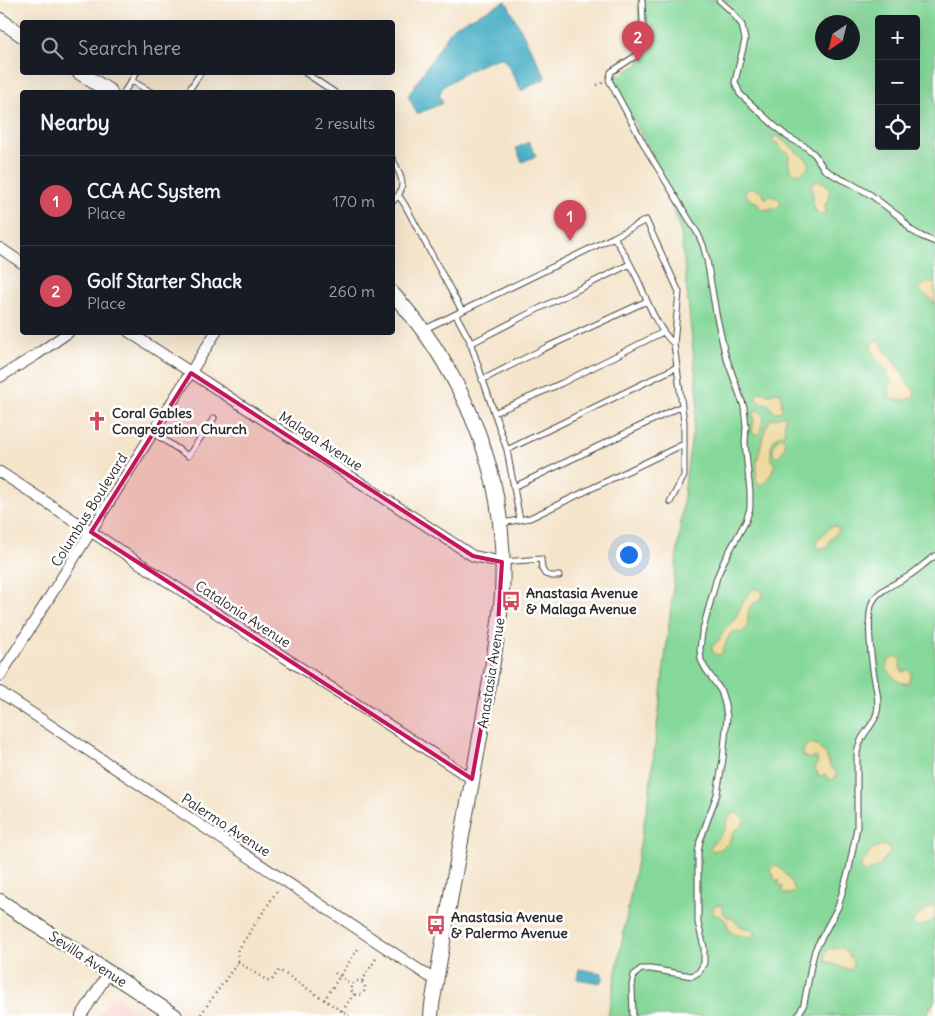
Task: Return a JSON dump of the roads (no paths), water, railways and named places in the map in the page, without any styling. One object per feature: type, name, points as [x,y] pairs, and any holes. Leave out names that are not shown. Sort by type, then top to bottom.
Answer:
[{"type":"street","points":[[0,20],[20,34]]},
{"type":"street","points":[[84,75],[107,90]]},
{"type":"street","points":[[0,248],[20,262]]},
{"type":"street","name":"Anastasia Avenue","points":[[395,296],[423,330],[448,370],[470,414],[491,475],[500,523],[502,562],[502,596],[497,640],[430,1012]]},
{"type":"street","points":[[0,377],[65,335]]},
{"type":"street","name":"Malaga Avenue","points":[[134,335],[473,556],[502,562]]},
{"type":"street","name":"Columbus Boulevard","points":[[0,676],[214,335]]},
{"type":"street","name":"Catalonia Avenue","points":[[0,472],[472,779]]},
{"type":"street","name":"Palermo Avenue","points":[[0,692],[436,981]]},
{"type":"street","name":"Sevilla Avenue","points":[[0,902],[109,972],[171,1015]]},
{"type":"street","points":[[81,1016],[109,972]]},
{"type":"lane","points":[[633,1016],[632,985],[634,975],[641,969],[692,976],[699,972],[704,963],[704,947],[698,923],[698,853],[700,841],[717,794],[727,717],[721,691],[701,660],[700,649],[702,633],[717,576],[746,521],[750,508],[744,407],[725,354],[703,245],[639,136],[609,80],[611,72],[634,57],[644,46],[642,0]]},
{"type":"lane","points":[[719,0],[742,25],[745,40],[735,82],[740,94],[788,137],[806,147],[815,155],[824,169],[871,195],[901,218],[911,230],[935,242]]},
{"type":"lane","points":[[125,90],[135,75]]},
{"type":"lane","points":[[189,90],[199,75]]},
{"type":"lane","points":[[308,75],[331,90]]},
{"type":"lane","points":[[132,80],[148,90]]},
{"type":"lane","points":[[395,164],[402,181],[399,196],[395,199]]},
{"type":"lane","points":[[399,196],[462,311]]},
{"type":"lane","points":[[423,330],[646,220],[679,292],[674,344],[684,422],[684,476],[670,502]]},
{"type":"lane","points":[[614,237],[630,264],[657,322],[666,337],[674,344]]},
{"type":"lane","points":[[470,344],[630,264]]},
{"type":"lane","points":[[482,380],[545,348],[647,301]]},
{"type":"lane","points":[[456,314],[469,339],[507,450],[520,520]]},
{"type":"lane","points":[[494,413],[562,383],[663,332]]},
{"type":"lane","points":[[507,450],[677,367]]},
{"type":"lane","points":[[514,487],[682,406]]},
{"type":"lane","points":[[154,433],[188,456],[214,418]]},
{"type":"lane","points":[[500,523],[530,518],[684,444]]},
{"type":"lane","points":[[798,1016],[804,1004],[810,966],[815,950],[838,907],[849,869],[856,827],[857,753],[862,739],[874,723],[877,713],[878,702],[872,662],[870,626],[872,602],[879,594],[935,556]]},
{"type":"lane","points":[[502,562],[541,559],[542,569],[545,574],[559,576]]},
{"type":"water","points":[[506,1],[546,78],[521,91],[503,58],[497,59],[474,68],[451,81],[439,95],[443,103],[417,114],[408,96],[453,27]]},
{"type":"water","points":[[529,142],[536,156],[522,162],[516,148]]},
{"type":"water","points":[[579,969],[602,973],[604,979],[600,983],[577,979]]},
{"type":"place","name":"Golf Starter Shack","points":[[638,62]]},
{"type":"place","name":"CCA AC System","points":[[570,241]]},
{"type":"place","name":"Coral Gables Congregation Church","points":[[97,421]]},
{"type":"place","name":"Anastasia Avenue & Malaga Avenue","points":[[511,601]]},
{"type":"place","name":"Anastasia Avenue & Palermo Avenue","points":[[436,925]]}]
